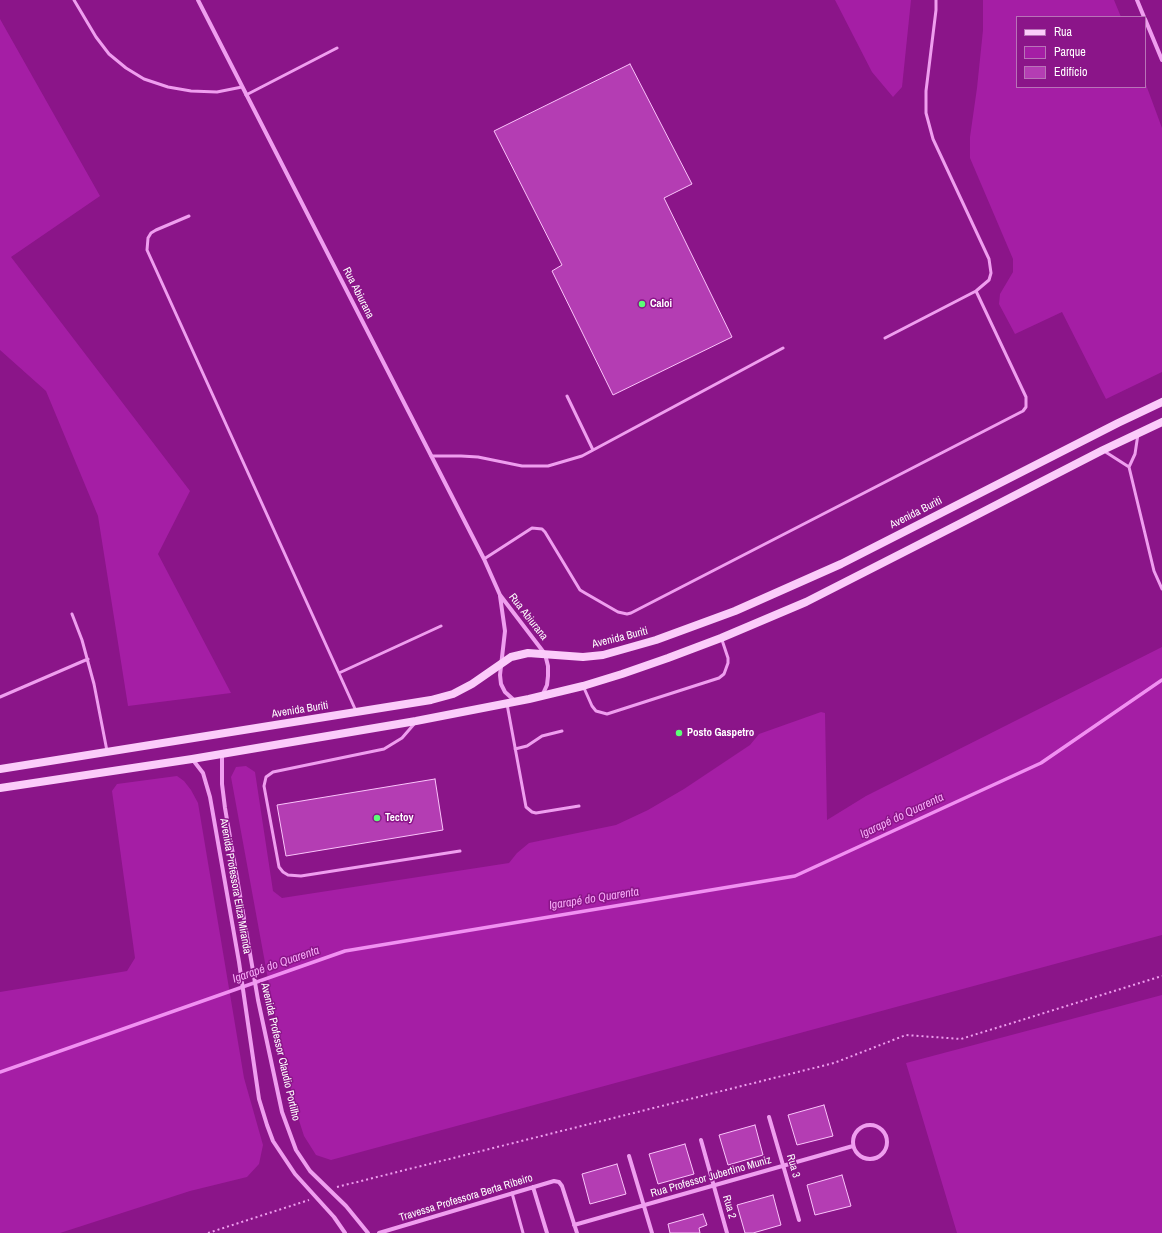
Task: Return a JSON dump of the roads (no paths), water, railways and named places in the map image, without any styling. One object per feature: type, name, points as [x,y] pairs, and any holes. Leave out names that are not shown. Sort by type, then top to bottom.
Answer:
[{"type":"main road","name":"Avenida Buriti","points":[[0,769],[431,700],[452,694],[472,684],[500,663],[511,657],[528,653],[583,658],[603,655],[656,640],[735,611],[841,564],[1091,436],[1162,402]]},
{"type":"main road","points":[[0,788],[192,759],[416,721],[507,704],[583,686],[668,658],[722,638],[806,602],[965,522],[1103,450],[1162,422]]},
{"type":"street","name":"Rua Abiurana","points":[[198,0],[432,456],[484,560],[500,596],[545,654],[548,666],[548,676],[547,685],[542,696]]},
{"type":"street","points":[[1137,0],[1143,16]]},
{"type":"street","points":[[1146,23],[1162,60]]},
{"type":"street","name":"Rua Abiurana","points":[[500,596],[505,631],[500,663],[501,684],[515,702]]},
{"type":"street","name":"Avenida Professor Claudio Portilho","points":[[222,754],[223,796],[258,1000],[282,1112],[296,1150],[310,1171],[346,1206],[368,1233]]},
{"type":"street","name":"Avenida Professora Eliza Miranda","points":[[192,759],[203,773],[210,797],[239,962],[259,1099],[266,1125],[281,1155],[295,1174],[334,1218],[345,1233]]},
{"type":"street","name":"Rua 3","points":[[769,1116],[799,1220]]},
{"type":"street","points":[[862,1126],[877,1126],[883,1131],[886,1138],[886,1145],[883,1152],[878,1157],[870,1159],[857,1153],[853,1146],[853,1138],[856,1131],[862,1126]]},
{"type":"street","name":"Rua 2","points":[[702,1140],[727,1233]]},
{"type":"street","name":"Rua Professor Jubertino Muniz","points":[[574,1225],[853,1146]]},
{"type":"street","points":[[629,1156],[652,1233]]},
{"type":"street","name":"Travessa Professora Berta Ribeiro","points":[[378,1233],[554,1181],[559,1182],[562,1186],[574,1225]]},
{"type":"street","points":[[533,1187],[547,1233]]},
{"type":"street","points":[[574,1225],[577,1233]]},
{"type":"lane","points":[[74,0],[96,37],[109,54],[126,68],[144,79],[168,87],[191,91],[217,92],[242,88]]},
{"type":"lane","points":[[885,338],[976,291],[989,280],[991,273],[989,259],[933,139],[926,113],[926,91],[936,0]]},
{"type":"lane","points":[[246,95],[338,48]]},
{"type":"lane","points":[[189,216],[151,233],[148,238],[146,250],[356,712]]},
{"type":"lane","points":[[484,560],[532,528],[542,529],[580,590],[618,612],[627,614],[631,613],[1023,411],[1027,402],[1026,397],[976,291]]},
{"type":"lane","points":[[432,456],[466,456],[522,466],[548,466],[582,456],[783,348]]},
{"type":"lane","points":[[567,396],[593,450]]},
{"type":"lane","points":[[1139,432],[1135,454],[1129,467],[1153,566],[1162,589]]},
{"type":"lane","points":[[1103,450],[1129,467]]},
{"type":"lane","points":[[72,614],[88,659],[107,752]]},
{"type":"lane","points":[[339,673],[441,626]]},
{"type":"lane","points":[[583,686],[592,706],[596,711],[607,714],[719,678],[724,674],[728,663],[722,638]]},
{"type":"lane","points":[[0,697],[88,659]]},
{"type":"lane","points":[[507,704],[526,807],[528,810],[536,813],[579,806]]},
{"type":"lane","points":[[416,721],[402,738],[384,749],[274,772],[266,777],[264,786],[279,867],[288,875],[301,876],[460,851]]},
{"type":"lane","points":[[515,749],[527,746],[542,736],[562,731]]},
{"type":"lane","points":[[512,1193],[523,1233]]},
{"type":"waterway","name":"Igarapé do Quarenta","points":[[0,1072],[345,951],[795,876],[1041,763],[1162,680]]},
{"type":"place","name":"Caloi","points":[[642,304]]},
{"type":"place","name":"Posto Gaspetro","points":[[679,733]]},
{"type":"place","name":"Tectoy","points":[[377,818]]}]
